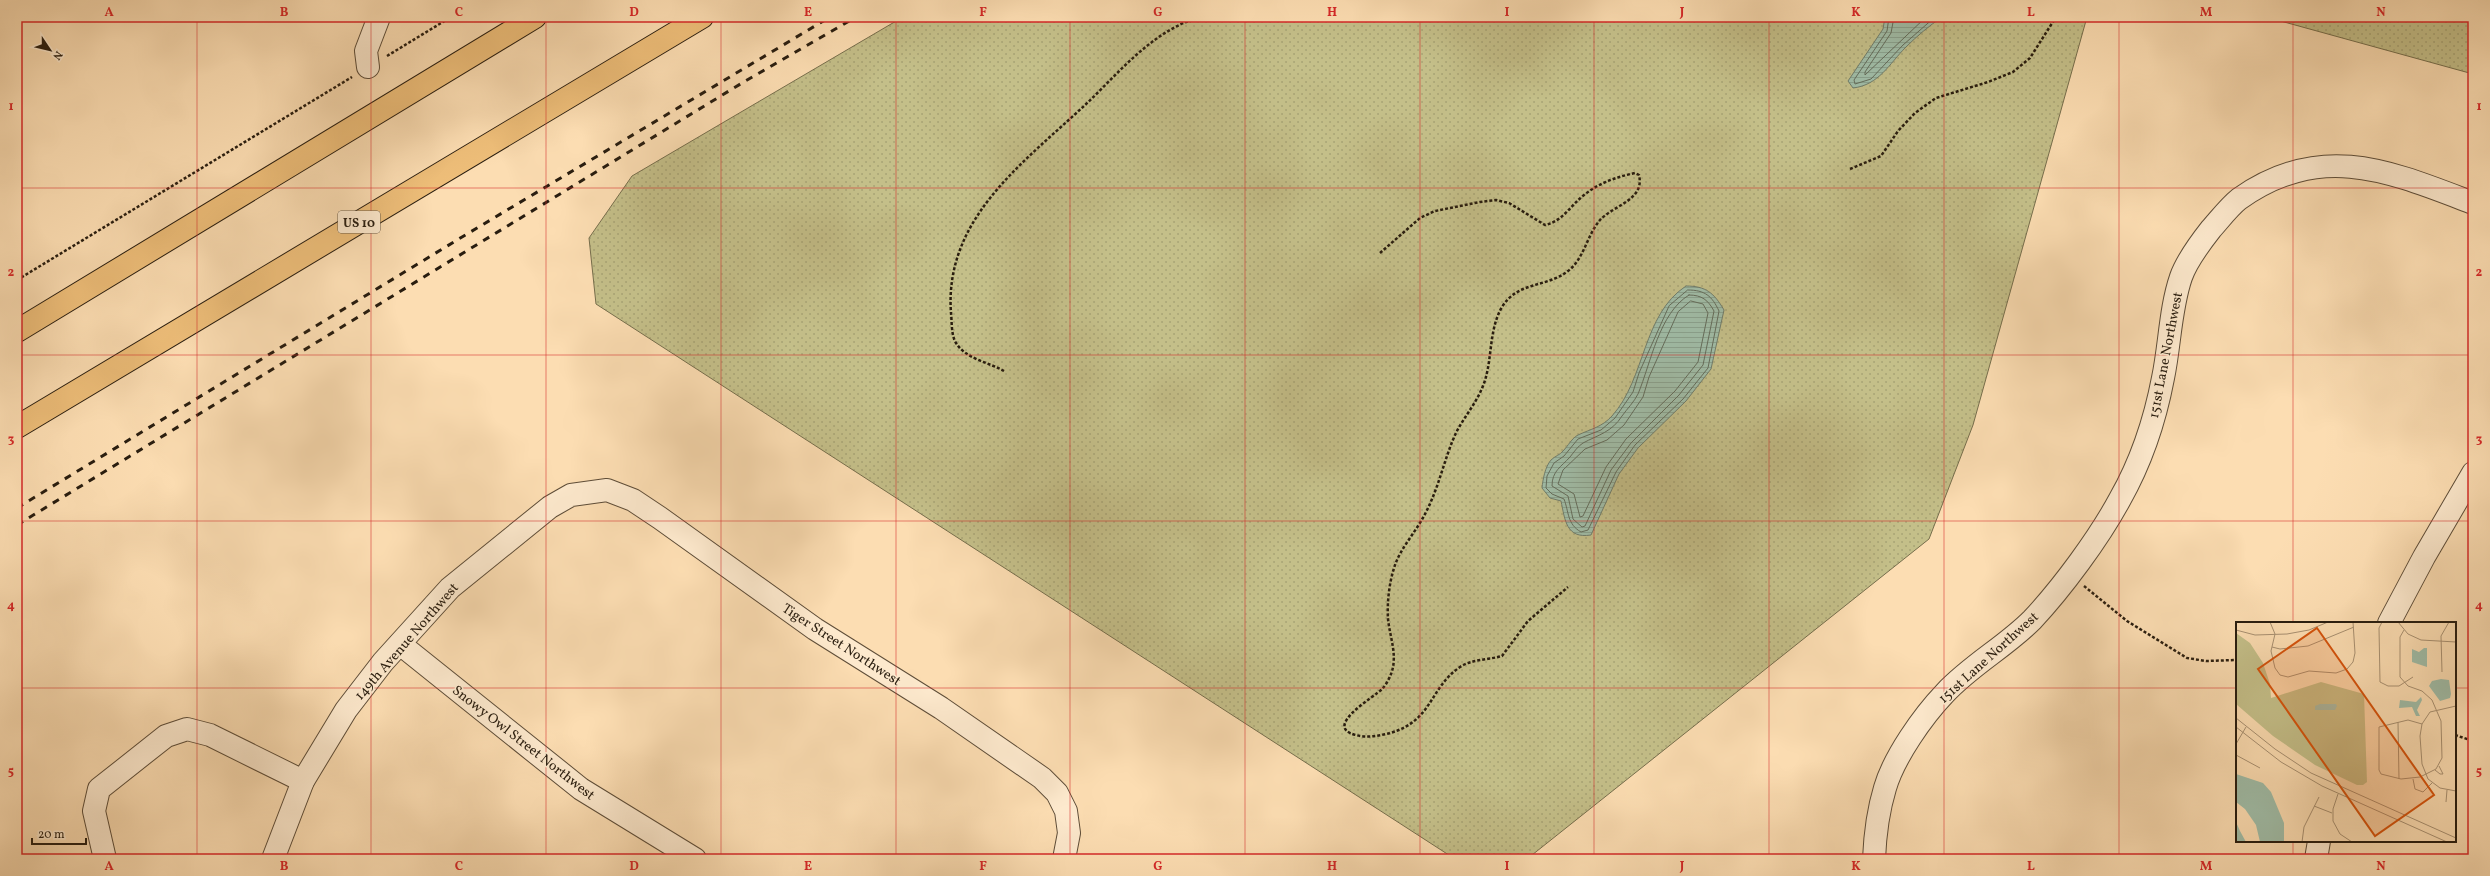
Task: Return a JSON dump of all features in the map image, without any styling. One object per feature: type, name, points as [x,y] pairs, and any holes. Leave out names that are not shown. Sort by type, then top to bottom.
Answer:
[{"type":"highway","points":[[17,331],[535,17]]},
{"type":"highway","name":"US 10","points":[[17,427],[702,17]]},
{"type":"street","points":[[368,67],[366,51],[379,17]]},
{"type":"street","name":"151st Lane Northwest","points":[[1874,859],[1877,825],[1885,786],[1901,753],[1922,721],[1945,692],[2032,619],[2104,528],[2139,462],[2153,420],[2163,379],[2181,276],[2205,237],[2219,219],[2236,201],[2272,178],[2321,167],[2362,166],[2382,170],[2473,203]]},
{"type":"street","points":[[2390,622],[2424,557],[2473,473]]},
{"type":"street","name":"149th Avenue Northwest","points":[[273,859],[303,781],[346,710],[400,644],[450,588],[529,522],[571,495],[607,490]]},
{"type":"street","name":"Tiger Street Northwest","points":[[607,490],[632,500],[660,518],[815,629],[941,708],[1042,778],[1057,793],[1066,811],[1070,832],[1064,859]]},
{"type":"street","name":"Snowy Owl Street Northwest","points":[[400,644],[581,789],[695,859]]},
{"type":"street","points":[[105,859],[94,811],[98,789],[166,736],[187,729],[210,735],[303,781]]},
{"type":"street","points":[[2316,859],[2319,842]]},
{"type":"path","points":[[17,280],[451,17]]},
{"type":"path","points":[[1004,371],[962,351],[954,341],[950,297],[956,259],[979,213],[1014,168],[1153,42],[1186,22],[1210,17]]},
{"type":"path","points":[[1262,17],[1270,21]]},
{"type":"path","points":[[1850,170],[1881,156],[1898,131],[1915,113],[1936,98],[1988,82],[2013,72],[2030,58],[2056,17]]},
{"type":"path","points":[[1380,254],[1408,227],[1435,211],[1496,200],[1509,203],[1545,226],[1556,222],[1584,195],[1608,180],[1635,173],[1639,175],[1640,187],[1636,195],[1611,210],[1601,220],[1575,265],[1559,277],[1526,287],[1513,293],[1500,312],[1492,339],[1484,385],[1456,433],[1426,512],[1394,566],[1390,589],[1388,618],[1395,661],[1390,677],[1382,689],[1352,712],[1345,722],[1346,728],[1352,735],[1365,737],[1394,732],[1414,723],[1424,713],[1448,679],[1461,667],[1477,660],[1502,656],[1528,621],[1568,587]]},
{"type":"path","points":[[2069,574],[2127,621],[2187,658],[2206,661],[2236,660]]},
{"type":"path","points":[[2456,735],[2473,741]]},
{"type":"shaded area","points":[[903,17],[2087,17],[1973,425],[1929,539],[1527,859],[1455,859],[596,304],[589,238],[632,176]]},
{"type":"shaded area","points":[[2266,17],[2473,17],[2473,74]]},
{"type":"water","points":[[1885,17],[1942,17],[1910,43],[1877,78],[1870,83],[1853,88],[1848,81],[1883,29]]},
{"type":"water","points":[[1686,286],[1699,287],[1709,292],[1717,299],[1724,310],[1711,369],[1686,401],[1638,448],[1619,474],[1591,535],[1576,534],[1568,527],[1561,501],[1550,498],[1542,488],[1547,466],[1551,460],[1562,452],[1576,436],[1600,425],[1612,416],[1623,401],[1632,384],[1652,330],[1661,313],[1672,298]]},
{"type":"railway","points":[[17,508],[462,237],[830,17]]},
{"type":"railway","points":[[17,525],[742,83],[856,17]]}]
